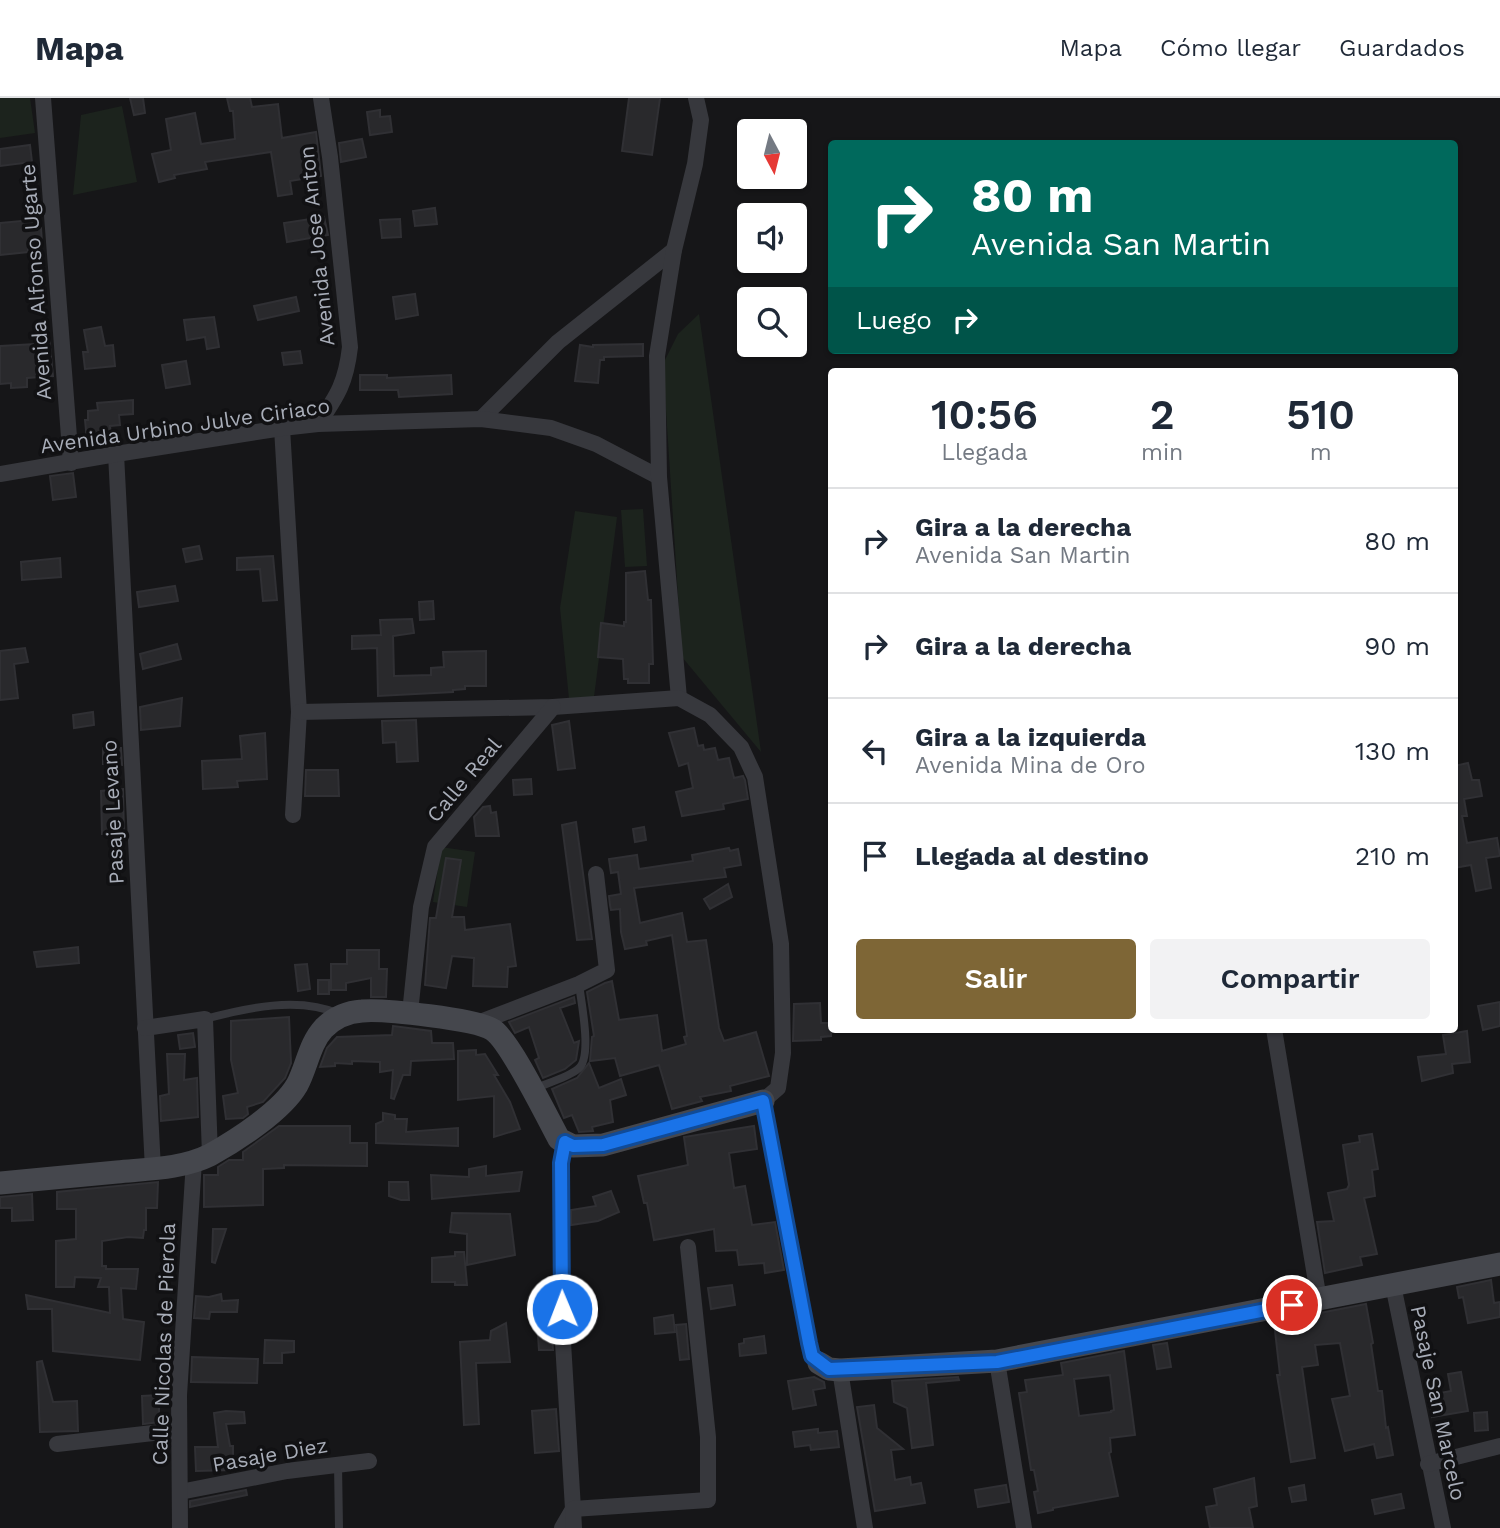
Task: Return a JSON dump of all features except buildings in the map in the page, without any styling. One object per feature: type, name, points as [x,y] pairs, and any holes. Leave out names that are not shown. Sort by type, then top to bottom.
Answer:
[{"type":"street","name":"Avenida Alfonso Ugarte","points":[[43,98],[71,463]]},
{"type":"street","name":"Avenida Jose Anton","points":[[318,424],[336,398],[346,374],[350,346],[321,98]]},
{"type":"street","points":[[679,698],[659,477],[657,356],[674,250],[695,164],[701,120],[696,98]]},
{"type":"street","points":[[481,419],[558,342],[674,250]]},
{"type":"street","name":"Avenida Urbino Julve Ciriaco","points":[[0,474],[282,428],[318,424],[481,419],[551,428],[596,444],[659,477]]},
{"type":"street","points":[[282,428],[299,712],[293,815]]},
{"type":"street","name":"Pasaje Levano","points":[[116,454],[153,1169]]},
{"type":"street","points":[[0,1183],[153,1169],[202,1158],[285,1102],[298,1084],[312,1048],[324,1028],[341,1015],[362,1011],[410,1013],[475,1024],[493,1030],[507,1046],[559,1139],[573,1146],[603,1145],[763,1101],[778,1088],[783,1054],[781,944],[755,776],[741,747],[710,715],[679,698],[553,707],[299,712]]},
{"type":"street","name":"Calle Real","points":[[410,1013],[421,907],[435,848],[553,707]]},
{"type":"street","points":[[475,1024],[579,984],[607,970],[596,874]]},
{"type":"street","points":[[145,1028],[205,1019]]},
{"type":"street","name":"Calle Nicolas de Pierola","points":[[180,1528],[180,1381],[202,1158],[205,1019]]},
{"type":"street","points":[[1275,1033],[1319,1300]]},
{"type":"street","points":[[763,1101],[812,1356],[830,1366],[997,1362],[1500,1264]]},
{"type":"street","points":[[565,1142],[561,1163],[562,1309],[574,1528]]},
{"type":"street","points":[[573,1509],[708,1500],[708,1437],[688,1247]]},
{"type":"street","name":"Pasaje San Marcelo","points":[[1393,1286],[1443,1528]]},
{"type":"street","points":[[997,1362],[1024,1528]]},
{"type":"street","points":[[830,1366],[865,1528]]},
{"type":"street","points":[[57,1444],[179,1430]]},
{"type":"street","points":[[1428,1464],[1500,1446]]},
{"type":"street","name":"Pasaje Diez","points":[[180,1492],[369,1461]]},
{"type":"street","points":[[562,1528],[573,1509]]},
{"type":"lane","points":[[532,1090],[579,1069],[584,1062],[586,1046],[579,984]]},
{"type":"lane","points":[[205,1019],[228,1013],[295,1005],[325,1008],[341,1015]]},
{"type":"lane","points":[[338,1464],[339,1528]]},
{"type":"shaded area","points":[[0,98],[30,98],[35,133],[0,138]]},
{"type":"shaded area","points":[[122,106],[137,182],[73,195],[81,115]]},
{"type":"shaded area","points":[[699,314],[761,752],[682,657],[663,364],[678,334]]},
{"type":"shaded area","points":[[643,509],[647,566],[625,567],[621,510]]},
{"type":"shaded area","points":[[575,511],[617,517],[594,697],[569,699],[560,608]]},
{"type":"shaded area","points":[[441,847],[475,852],[467,907],[433,902]]},
{"type":"route","points":[[562,1309],[560,1191],[565,1142],[585,1147],[603,1145],[763,1101],[812,1356],[829,1369],[997,1362],[1292,1305]]}]
